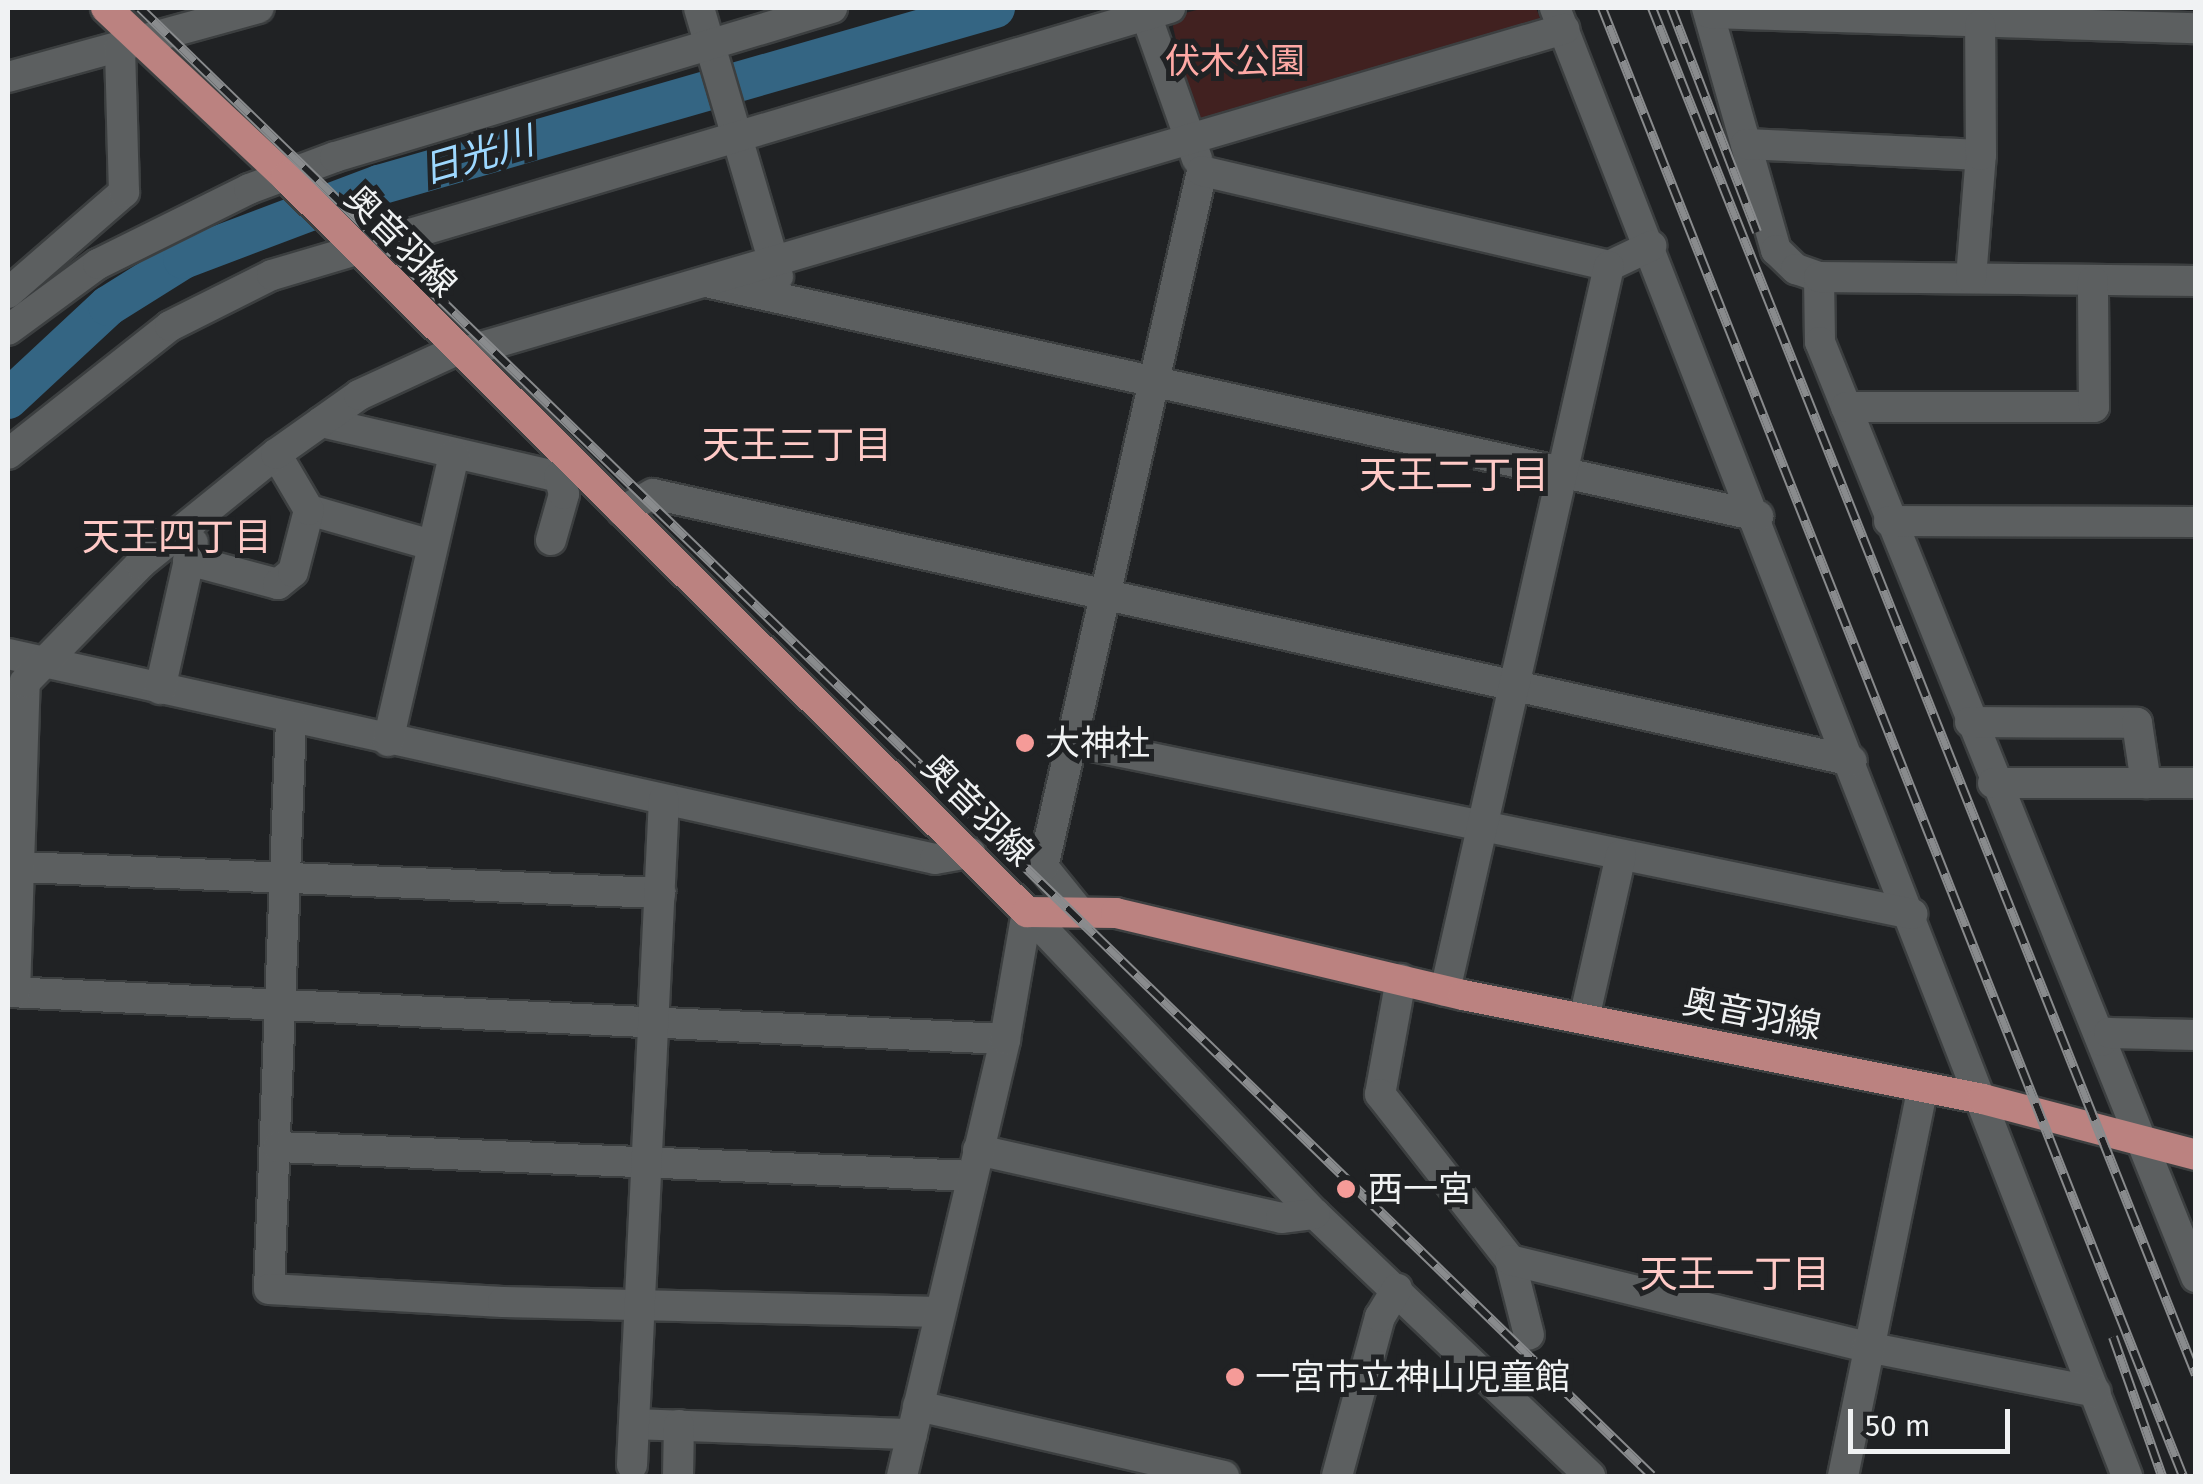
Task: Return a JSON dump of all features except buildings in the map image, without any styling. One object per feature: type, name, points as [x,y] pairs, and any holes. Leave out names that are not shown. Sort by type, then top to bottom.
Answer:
[{"type":"main road","name":"奥音羽線","points":[[106,8],[131,46],[288,179],[459,352],[567,472],[622,511],[1027,912],[1078,910],[1445,990],[1983,1099],[2196,1155]]},
{"type":"street","points":[[8,77],[259,8]]},
{"type":"street","points":[[699,8],[786,304]]},
{"type":"street","points":[[8,330],[98,264],[288,179],[712,49],[832,8]]},
{"type":"street","points":[[2184,21],[1980,25],[1708,10],[1776,250],[1796,269],[1819,276],[2196,280]]},
{"type":"street","points":[[8,454],[170,326],[272,275],[1158,11],[1202,172],[1150,382],[1043,867],[1078,910]]},
{"type":"street","points":[[1005,1039],[653,1026],[12,992],[25,682],[200,516],[276,454],[408,368],[1191,142],[1560,18],[1758,516],[2127,1476]]},
{"type":"street","points":[[1971,278],[1982,155],[1980,25]]},
{"type":"street","points":[[8,293],[124,192],[131,46]]},
{"type":"street","points":[[1746,144],[1982,155]]},
{"type":"street","points":[[1202,172],[1609,266],[1651,246]]},
{"type":"street","points":[[1445,990],[1609,266]]},
{"type":"street","points":[[1819,276],[1820,342],[1993,782],[2196,1277]]},
{"type":"street","points":[[1846,407],[2094,407],[2093,281]]},
{"type":"street","points":[[706,282],[786,304],[1758,516]]},
{"type":"street","points":[[321,422],[454,455],[567,472],[551,540]]},
{"type":"street","points":[[276,454],[310,510],[432,545]]},
{"type":"street","points":[[388,741],[454,455]]},
{"type":"street","points":[[622,511],[653,494],[1102,599],[1852,761]]},
{"type":"street","points":[[188,560],[278,584],[293,572],[310,510]]},
{"type":"street","points":[[160,689],[200,516]]},
{"type":"street","points":[[1889,522],[2196,522]]},
{"type":"street","points":[[8,654],[292,720],[935,859],[970,853]]},
{"type":"street","points":[[292,720],[278,1147],[269,1289],[639,1305],[940,1312]]},
{"type":"street","points":[[1970,722],[2138,723],[2146,783]]},
{"type":"street","points":[[1068,741],[1912,914]]},
{"type":"street","points":[[1993,782],[2196,783]]},
{"type":"street","points":[[632,1465],[664,800]]},
{"type":"street","points":[[1584,1019],[1621,855]]},
{"type":"street","points":[[20,868],[660,893]]},
{"type":"street","points":[[902,1476],[1005,1039],[1027,912]]},
{"type":"street","points":[[1027,912],[1315,1214],[1590,1476]]},
{"type":"street","points":[[1401,979],[1380,1094],[1510,1260],[1529,1336]]},
{"type":"street","points":[[2102,1041],[2109,1033],[2196,1035]]},
{"type":"street","points":[[1843,1476],[1922,1087]]},
{"type":"street","points":[[278,1147],[647,1160],[975,1163],[1281,1218],[1315,1214]]},
{"type":"street","points":[[1510,1260],[1867,1347],[2096,1392]]},
{"type":"street","points":[[1337,1476],[1380,1318],[1397,1289]]},
{"type":"street","points":[[634,1424],[915,1420],[1224,1476]]},
{"type":"street","points":[[678,1476],[680,1425]]},
{"type":"green space","name":"伏木公園","points":[[1204,8],[1536,8],[1540,18],[1197,128],[1173,27],[1174,16]]},
{"type":"waterway","name":"日光川","points":[[8,399],[108,306],[183,259],[379,185],[995,8]]},
{"type":"railway","points":[[140,8],[1652,1476]]},
{"type":"railway","points":[[1602,8],[2183,1476]]},
{"type":"railway","points":[[1652,8],[2196,1375]]},
{"type":"railway","points":[[1671,8],[1757,232]]},
{"type":"railway","points":[[2113,1337],[2162,1476]]},
{"type":"place","name":"大神社","points":[[1025,743]]},
{"type":"place","name":"西一宮","points":[[1346,1189]]},
{"type":"place","name":"一宮市立神山児童館","points":[[1235,1377]]},
{"type":"district","name":"天王三丁目","points":[[797,446]]},
{"type":"district","name":"天王二丁目","points":[[1454,476]]},
{"type":"district","name":"天王四丁目","points":[[177,538]]},
{"type":"district","name":"天王一丁目","points":[[1735,1275]]}]
